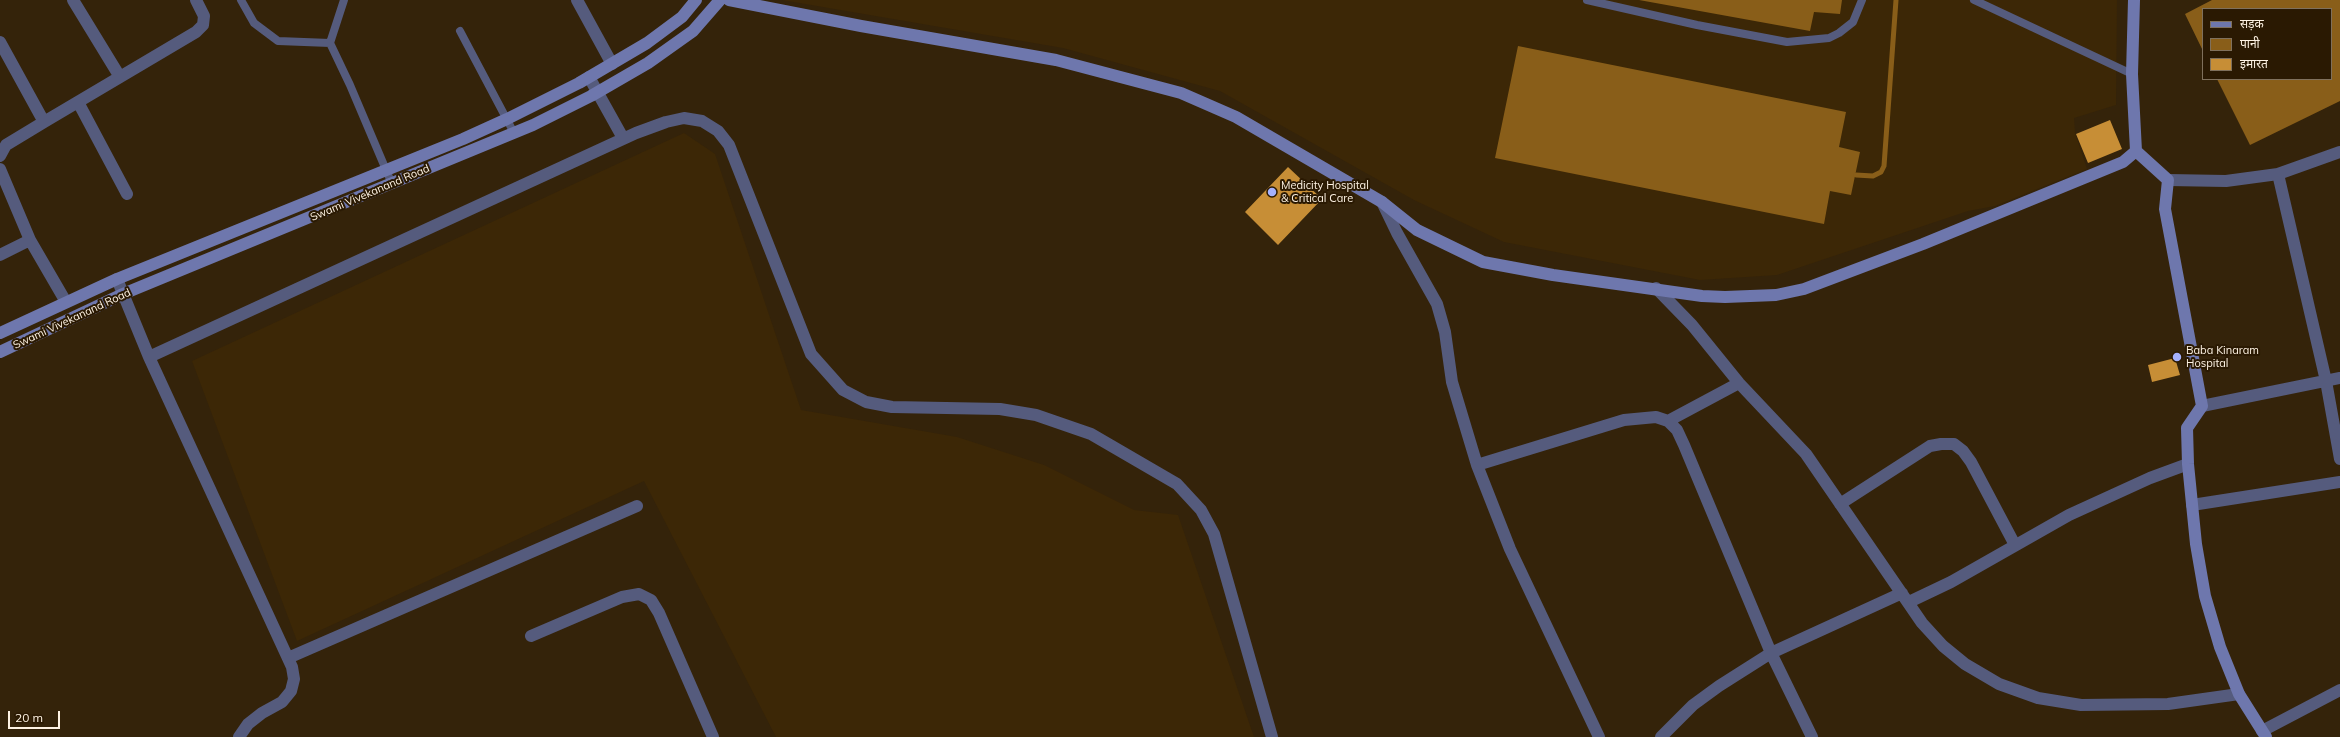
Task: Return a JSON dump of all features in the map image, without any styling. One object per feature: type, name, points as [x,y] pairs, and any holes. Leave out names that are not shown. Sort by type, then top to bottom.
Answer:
[{"type":"street","points":[[73,0],[120,77]]},
{"type":"street","points":[[0,156],[6,145],[196,32],[202,25],[204,16],[196,0]]},
{"type":"street","points":[[578,0],[612,64]]},
{"type":"street","name":"Swami Vivekanand Road","points":[[0,334],[117,279],[463,139],[507,119],[589,77],[647,43],[682,17],[696,0]]},
{"type":"street","name":"Swami Vivekanand Road","points":[[0,352],[123,294],[514,133],[597,93],[648,63],[693,31],[720,0]]},
{"type":"street","points":[[730,0],[861,26],[1056,60],[1181,93],[1236,117],[1382,202],[1417,230],[1483,262],[1553,275],[1656,288],[1702,296],[1724,297],[1776,295],[1804,289],[1923,244],[2123,162],[2136,151]]},
{"type":"street","points":[[2134,0],[2132,74],[2136,151],[2168,180],[2226,181],[2278,174],[2340,152]]},
{"type":"street","points":[[0,42],[44,122]]},
{"type":"street","points":[[589,77],[623,138]]},
{"type":"street","points":[[78,102],[127,194]]},
{"type":"street","points":[[149,357],[623,138],[666,122],[684,118],[702,121],[718,131],[729,145],[811,354],[827,375],[842,390],[866,402],[892,407],[1000,409],[1036,415],[1091,434],[1177,484],[1200,510],[1214,534],[1272,737]]},
{"type":"street","points":[[0,169],[30,240],[66,302]]},
{"type":"street","points":[[2278,174],[2326,381],[2340,459]]},
{"type":"street","points":[[2168,180],[2166,209],[2202,406]]},
{"type":"street","points":[[1382,202],[1396,233],[1437,304],[1445,332],[1452,382],[1477,465],[1510,549],[1599,737]]},
{"type":"street","points":[[0,255],[30,240]]},
{"type":"street","points":[[117,279],[149,357],[288,658],[294,679],[291,691],[282,702],[262,713],[248,724],[239,737]]},
{"type":"street","points":[[1656,288],[1692,325],[1739,383],[1806,454],[1927,629],[1943,646],[1965,664],[1998,684],[2038,698],[2081,705],[2128,706],[2168,704],[2239,694]]},
{"type":"street","points":[[2340,378],[2202,406],[2187,428],[2188,464],[2196,544],[2205,596],[2220,647],[2239,694],[2264,734],[2340,690]]},
{"type":"street","points":[[1668,421],[1739,383]]},
{"type":"street","points":[[1477,465],[1624,420],[1656,417],[1668,421],[1677,430],[1684,445],[1771,653],[1812,737]]},
{"type":"street","points":[[1840,504],[1930,446],[1954,444],[1963,451],[1971,462],[2015,545]]},
{"type":"street","points":[[1661,737],[1703,698],[1771,653],[1905,598],[2015,545],[2106,497],[2188,464]]},
{"type":"street","points":[[2192,505],[2340,482]]},
{"type":"street","points":[[288,658],[637,506]]},
{"type":"street","points":[[531,636],[622,597],[639,594],[651,600],[659,613],[713,737]]},
{"type":"lane","points":[[240,0],[254,23],[278,41],[330,44]]},
{"type":"lane","points":[[344,0],[330,44],[392,184]]},
{"type":"lane","points":[[1587,0],[1697,25],[1787,42],[1829,38],[1839,33],[1853,22],[1862,0]]},
{"type":"lane","points":[[1974,0],[2132,74]]},
{"type":"lane","points":[[460,31],[514,133]]},
{"type":"shaded area","points":[[782,0],[2117,0],[2116,105],[2074,118],[2075,133],[2087,169],[1995,206],[1968,211],[1777,275],[1700,280],[1504,242],[1414,200],[1220,91],[1063,48]]},
{"type":"shaded area","points":[[684,133],[715,154],[801,410],[957,437],[1044,465],[1134,510],[1178,515],[1254,737],[776,737],[644,481],[297,641],[192,361]]},
{"type":"water","points":[[1639,0],[1842,0],[1840,14],[1814,12],[1810,31]]},
{"type":"water","points":[[2212,0],[2340,0],[2340,101],[2250,145],[2218,80],[2332,80],[2332,8],[2202,8],[2202,49],[2185,14]]},
{"type":"water","points":[[1518,46],[1846,112],[1839,147],[1860,152],[1851,195],[1830,191],[1824,224],[1495,158]]},
{"type":"building","points":[[2110,120],[2122,149],[2088,163],[2076,134]]},
{"type":"building","points":[[1288,167],[1322,199],[1278,245],[1245,212]]},
{"type":"building","points":[[2175,358],[2180,375],[2152,382],[2148,365]]},
{"type":"waterway","points":[[1856,175],[1873,176],[1881,172],[1884,166],[1896,0]]},
{"type":"place","name":"Medicity Hospital & Critical Care","points":[[1272,192]]},
{"type":"place","name":"Baba Kinaram Hospital","points":[[2177,357]]}]
